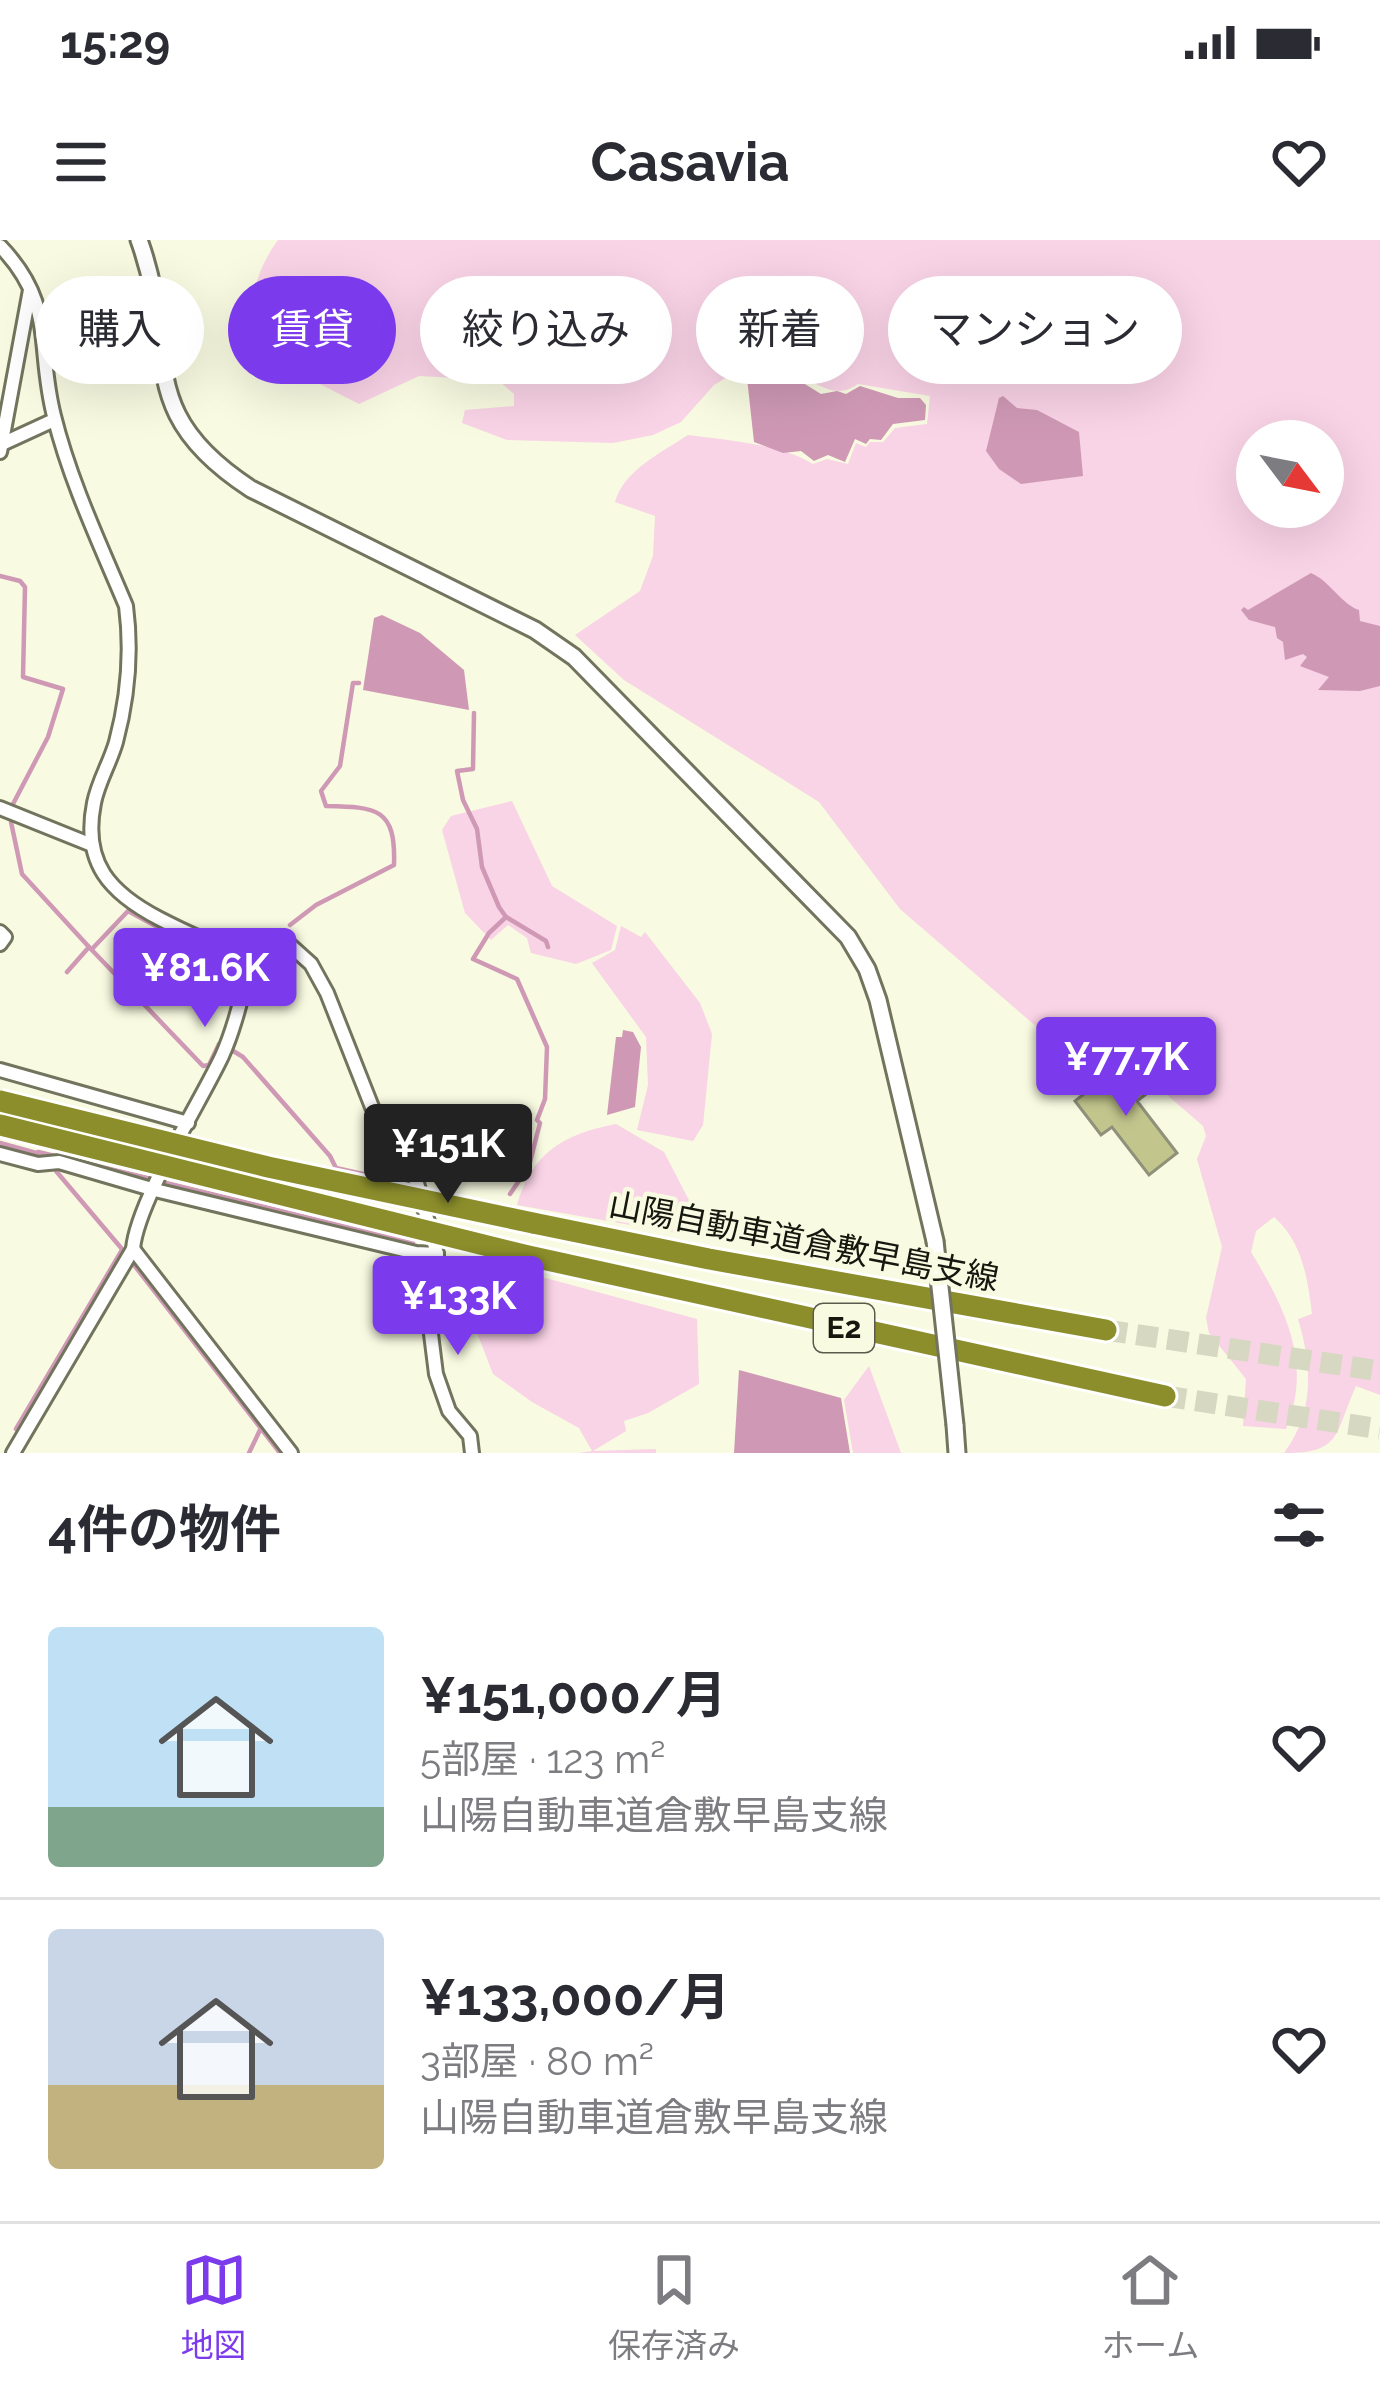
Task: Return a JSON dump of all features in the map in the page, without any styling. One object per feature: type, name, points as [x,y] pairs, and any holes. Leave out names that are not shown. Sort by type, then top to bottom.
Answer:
[{"type":"highway","name":"山陽自動車道倉敷早島支線","points":[[0,1101],[247,1162],[532,1223],[1106,1330]]},
{"type":"highway","name":"E2","points":[[0,1125],[524,1255],[1165,1396]]},
{"type":"street","points":[[139,240],[150,270],[167,395],[193,443],[221,470],[251,489],[535,630],[574,657],[848,937],[878,1000],[935,1241],[957,1453]]},
{"type":"street","points":[[0,246],[20,266],[42,313],[42,359],[54,420],[126,606],[130,638],[124,704],[94,804],[92,845],[112,889],[131,904],[212,946],[254,950],[291,946],[311,964],[372,1107],[417,1183],[437,1254],[430,1326],[436,1374],[449,1412],[470,1436],[472,1453]]},
{"type":"street","points":[[2,448],[30,289]]},
{"type":"street","points":[[2,448],[54,420]]},
{"type":"street","points":[[0,808],[92,845]]},
{"type":"street","points":[[0,932],[5,938],[0,944]]},
{"type":"street","points":[[13,1453],[133,1249],[155,1190],[224,1051],[254,950]]},
{"type":"street","points":[[0,1070],[188,1123]]},
{"type":"street","points":[[0,1154],[38,1164],[59,1162],[155,1190],[416,1253],[437,1254]]},
{"type":"street","points":[[133,1249],[291,1453]]},
{"type":"shaded area","points":[[278,240],[1380,240],[1380,1395],[1356,1386],[1334,1438],[1317,1449],[1284,1453],[1301,1421],[1308,1388],[1298,1319],[1312,1314],[1297,1249],[1274,1217],[1256,1231],[1251,1252],[1275,1294],[1291,1337],[1297,1381],[1294,1405],[1286,1429],[1243,1426],[1246,1379],[1209,1333],[1206,1318],[1222,1247],[1197,1159],[1206,1136],[1203,1126],[1129,1062],[1053,1041],[900,909],[819,802],[624,680],[575,635],[640,591],[653,556],[655,516],[615,502],[635,471],[688,435],[770,447],[813,464],[827,459],[848,464],[856,443],[866,447],[870,442],[883,442],[895,428],[927,424],[930,396],[858,384],[864,384],[864,276],[696,276],[696,384],[716,384],[681,422],[653,435],[613,443],[507,440],[462,423],[465,410],[514,406],[514,394],[503,384],[672,384],[672,276],[420,276],[420,376],[359,404],[320,384],[396,384],[396,276],[260,276]]},
{"type":"shaded area","points":[[748,384],[805,384],[821,394],[846,394],[860,386],[898,398],[920,398],[926,405],[925,420],[893,424],[881,440],[870,439],[866,444],[855,439],[845,462],[828,455],[814,461],[801,451],[783,453],[754,442]]},
{"type":"shaded area","points":[[815,384],[858,384],[849,389],[835,391]]},
{"type":"shaded area","points":[[1003,396],[1017,408],[1037,410],[1079,432],[1083,476],[1021,484],[999,469],[986,451]]},
{"type":"shaded area","points":[[1311,573],[1359,610],[1360,621],[1380,626],[1380,686],[1360,691],[1318,690],[1329,677],[1300,666],[1307,657],[1303,654],[1285,660],[1275,627],[1249,620],[1241,610]]},
{"type":"shaded area","points":[[382,615],[420,633],[464,670],[469,710],[363,690],[374,618]]},
{"type":"shaded area","points":[[512,801],[552,886],[617,926],[611,950],[576,964],[531,953],[527,938],[508,925],[491,940],[465,913],[442,830],[451,816]]},
{"type":"shaded area","points":[[621,926],[641,937],[645,932],[700,1003],[712,1034],[703,1125],[693,1141],[637,1130],[648,1085],[646,1037],[592,963],[615,950]]},
{"type":"shaded area","points":[[623,1030],[633,1032],[641,1047],[635,1107],[607,1115],[616,1037],[622,1037]]},
{"type":"shaded area","points":[[616,1124],[664,1152],[694,1210],[693,1236],[517,1205],[531,1172],[552,1149]]},
{"type":"shaded area","points":[[490,1263],[697,1319],[699,1384],[624,1421],[626,1431],[593,1451],[656,1449],[656,1453],[579,1453],[592,1451],[579,1428],[493,1374],[474,1325]]},
{"type":"shaded area","points":[[869,1366],[901,1453],[853,1453],[844,1400]]},
{"type":"shaded area","points":[[739,1370],[841,1398],[850,1453],[734,1453]]},
{"type":"building","points":[[1121,1065],[1145,1095],[1137,1101],[1177,1153],[1149,1175],[1112,1127],[1101,1135],[1075,1101]]},
{"type":"waterway","points":[[0,576],[25,587],[23,677],[63,689],[48,737],[13,804]]},
{"type":"waterway","points":[[290,925],[316,905],[394,865],[387,822],[370,810],[326,806],[321,791],[340,766],[353,683],[359,683]]},
{"type":"waterway","points":[[474,713],[473,769],[457,771],[463,800],[477,829],[482,867],[506,917],[546,941],[548,947]]},
{"type":"waterway","points":[[11,822],[22,874],[89,947]]},
{"type":"waterway","points":[[92,949],[128,911],[203,952],[244,958]]},
{"type":"waterway","points":[[506,917],[473,959],[517,979],[547,1047],[540,1123],[529,1166],[510,1194]]},
{"type":"waterway","points":[[67,972],[89,947],[203,1066],[209,1065],[219,1044],[223,1046]]},
{"type":"waterway","points":[[259,959],[261,955]]},
{"type":"waterway","points":[[230,1049],[243,1057],[336,1168],[412,1185]]},
{"type":"waterway","points":[[0,1143],[40,1154]]},
{"type":"waterway","points":[[38,1152],[156,1180]]},
{"type":"waterway","points":[[56,1171],[122,1249]]},
{"type":"waterway","points":[[166,1183],[413,1243]]},
{"type":"waterway","points":[[16,1429],[122,1250]]},
{"type":"waterway","points":[[409,1259],[428,1264]]},
{"type":"waterway","points":[[134,1265],[280,1453]]},
{"type":"waterway","points":[[249,1453],[260,1430]]},
{"type":"tunnel","points":[[1106,1330],[1380,1371]]},
{"type":"tunnel","points":[[1165,1396],[1380,1429]]}]
